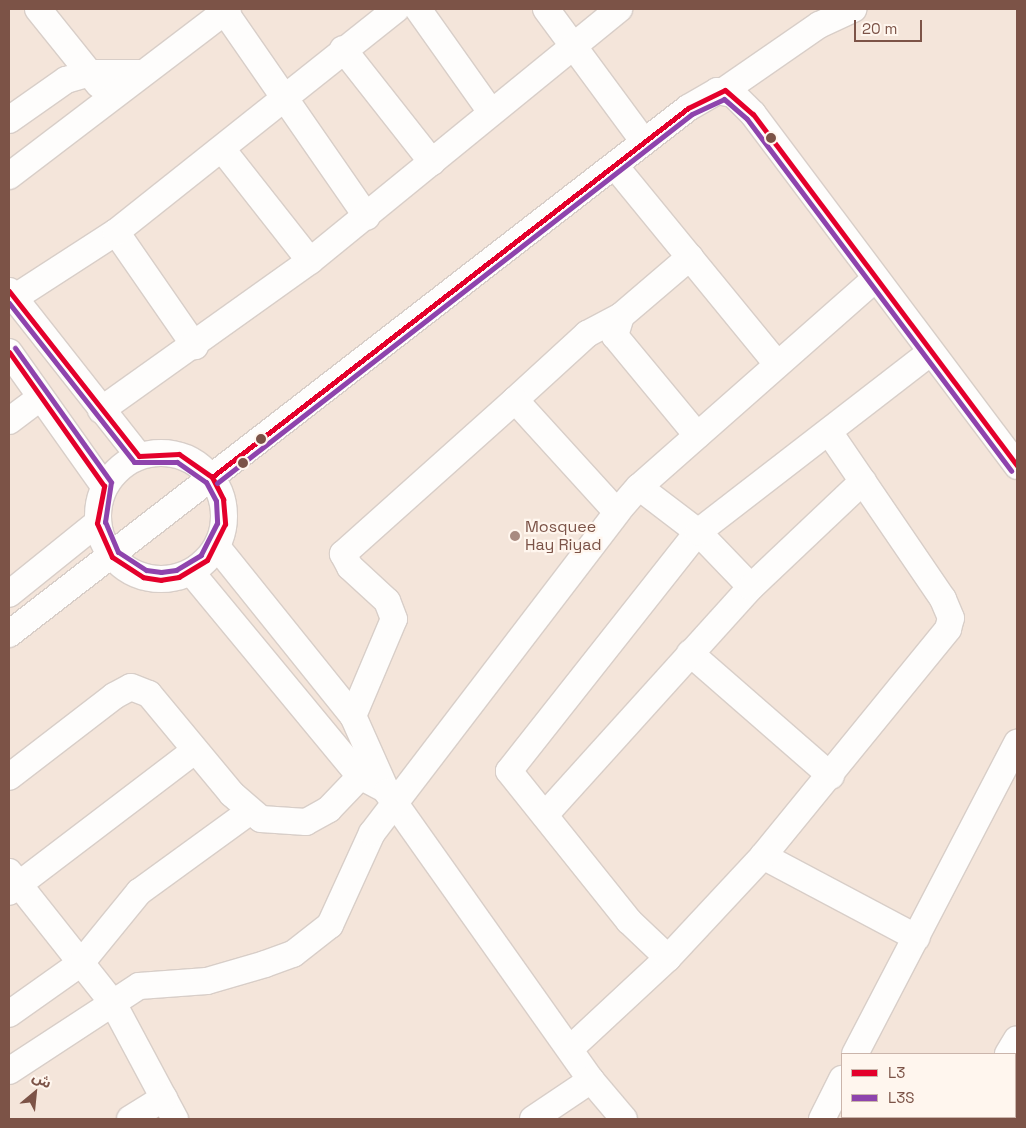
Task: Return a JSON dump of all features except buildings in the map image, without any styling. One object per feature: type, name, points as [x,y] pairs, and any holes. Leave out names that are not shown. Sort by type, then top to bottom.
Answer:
[{"type":"street","points":[[139,456],[11,294],[116,232],[222,149],[343,49],[396,9]]},
{"type":"street","points":[[418,9],[491,112]]},
{"type":"street","points":[[546,9],[644,142]]},
{"type":"street","points":[[101,410],[195,346],[367,217],[572,44],[620,9]]},
{"type":"street","points":[[9,634],[112,557],[212,477],[644,142],[710,94],[724,90],[811,17],[853,9]]},
{"type":"street","points":[[9,176],[110,99],[139,73],[226,10],[281,100],[367,217]]},
{"type":"street","points":[[44,11],[110,99]]},
{"type":"street","points":[[343,49],[432,162]]},
{"type":"street","points":[[9,120],[38,95],[90,73],[139,73]]},
{"type":"street","points":[[724,90],[753,114],[874,280],[1017,466]]},
{"type":"street","points":[[222,149],[310,261]]},
{"type":"street","points":[[615,166],[776,363]]},
{"type":"street","points":[[116,232],[195,346]]},
{"type":"street","points":[[353,716],[394,619],[387,600],[350,567],[343,554],[587,334],[620,316],[690,257]]},
{"type":"street","points":[[9,1071],[139,986],[207,981],[293,954],[330,924],[372,833],[391,797],[617,512],[639,486],[776,363],[874,280]]},
{"type":"street","points":[[620,316],[615,336],[621,346],[697,435]]},
{"type":"street","points":[[9,352],[104,486]]},
{"type":"street","points":[[668,958],[629,921],[509,771],[698,532],[930,353]]},
{"type":"street","points":[[9,421],[40,398]]},
{"type":"street","points":[[514,400],[617,512]]},
{"type":"street","points":[[571,1048],[668,958],[763,856],[831,776],[945,634],[951,618],[943,599],[829,432]]},
{"type":"street","points":[[179,454],[212,477],[225,512],[217,547],[191,572],[161,580],[143,577],[112,557],[98,523],[104,486],[113,473],[139,456],[179,454]]},
{"type":"street","points":[[545,815],[751,587],[863,480]]},
{"type":"street","points":[[639,486],[698,532],[751,587]]},
{"type":"street","points":[[9,594],[98,523]]},
{"type":"street","points":[[217,547],[353,716],[368,769]]},
{"type":"street","points":[[191,572],[391,797],[571,1048],[591,1080],[624,1119]]},
{"type":"street","points":[[690,653],[831,776]]},
{"type":"street","points":[[9,777],[114,696],[132,688],[149,694],[194,751],[249,812],[277,822],[306,822],[329,809],[368,769]]},
{"type":"street","points":[[856,1053],[917,938],[1017,742]]},
{"type":"street","points":[[130,1119],[170,1109],[113,1003],[12,883],[194,751]]},
{"type":"street","points":[[9,1014],[81,963],[140,892],[249,812]]},
{"type":"street","points":[[763,856],[917,938]]},
{"type":"street","points":[[1009,1053],[1017,1039]]},
{"type":"street","points":[[533,1119],[591,1080]]},
{"type":"street","points":[[822,1119],[841,1080]]},
{"type":"shaded area","points":[[9,9],[1017,9],[1017,1119],[9,1119]]},
{"type":"transit line","name":"L3","points":[[212,477],[688,108],[725,90],[753,114],[1017,466]]},
{"type":"transit line","name":"L3S","points":[[217,483],[692,114],[724,99],[747,119],[1011,471]]},
{"type":"transit line","name":"L3","points":[[9,291],[139,456],[179,454],[212,477],[223,499],[225,524],[207,560],[179,577],[161,580],[143,577],[112,557],[97,523],[104,486],[9,352]]},
{"type":"transit line","name":"L3S","points":[[9,303],[134,462],[177,462],[206,482],[216,501],[217,523],[201,555],[176,570],[161,572],[146,570],[118,552],[105,522],[111,482],[15,348]]},
{"type":"place","name":"Mosquee Hay Riyad","points":[[515,536]]}]
